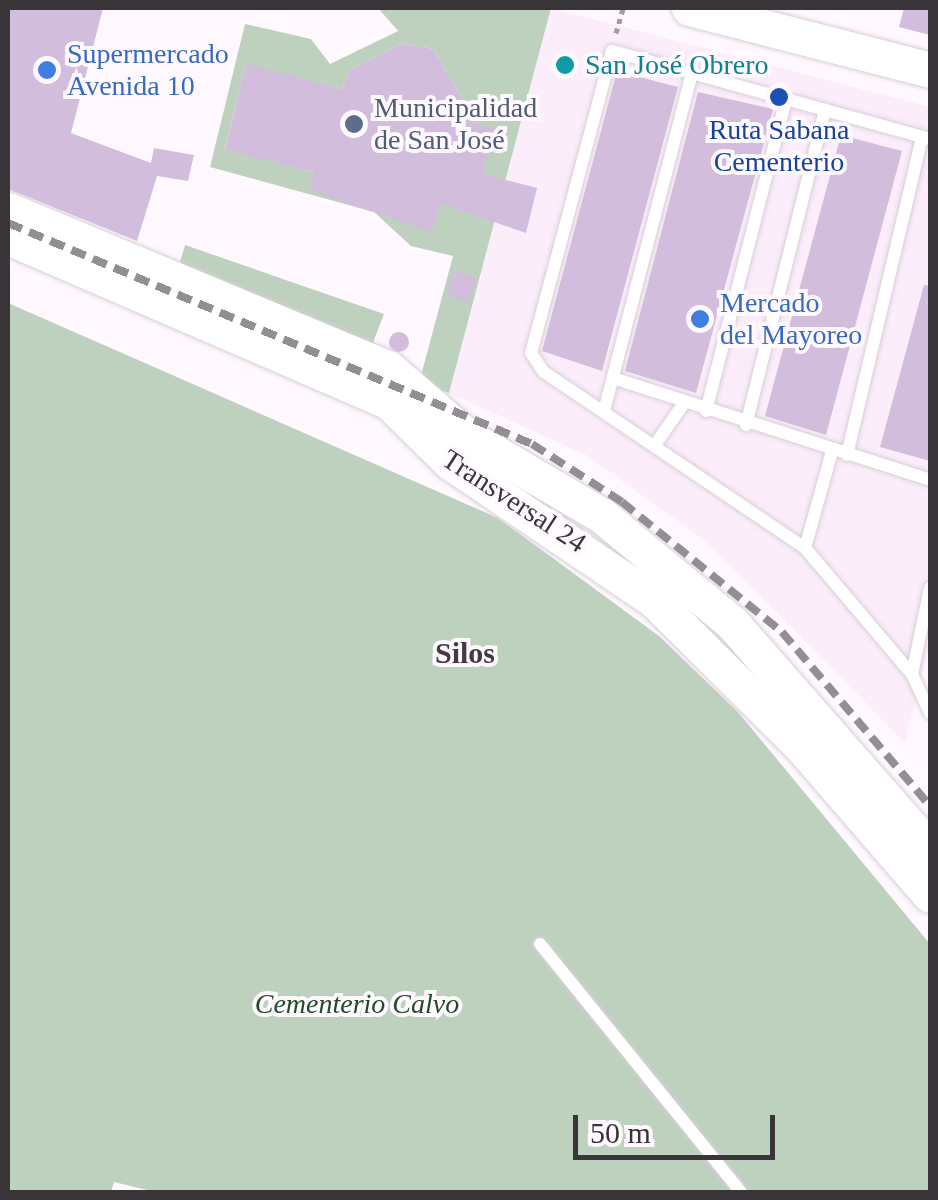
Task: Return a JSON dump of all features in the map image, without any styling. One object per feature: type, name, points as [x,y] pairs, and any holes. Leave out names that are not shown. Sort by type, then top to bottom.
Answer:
[{"type":"main road","points":[[690,8],[930,70]]},
{"type":"main road","name":"Transversal 24","points":[[8,210],[388,368],[468,437],[601,515],[732,623],[883,814],[930,895]]},
{"type":"main road","name":"Transversal 24","points":[[8,236],[372,390],[450,462],[655,602],[883,814],[930,850]]},
{"type":"lane","points":[[846,456],[926,138],[612,51],[531,353],[544,372],[805,548],[912,674],[930,713]]},
{"type":"lane","points":[[604,411],[692,74]]},
{"type":"lane","points":[[706,411],[786,99]]},
{"type":"lane","points":[[746,424],[824,110]]},
{"type":"lane","points":[[613,378],[746,424],[930,480]]},
{"type":"lane","points":[[655,444],[684,403]]},
{"type":"lane","points":[[805,548],[832,451]]},
{"type":"lane","points":[[912,674],[930,588]]},
{"type":"lane","points":[[540,944],[741,1192]]},
{"type":"path","points":[[612,51],[623,8]]},
{"type":"shaded area","name":"Mercado del Mayoreo","points":[[551,8],[930,107],[930,642],[905,743],[708,543],[586,455],[449,393]]},
{"type":"green space","points":[[378,8],[551,8],[449,393],[419,383],[453,256],[411,246],[374,212],[210,167],[245,24],[311,39],[330,64],[398,31]],"holes":[[[403,43],[433,49],[465,103],[461,119],[336,197],[310,190],[313,172],[225,149],[246,65],[343,89],[349,71]]]},
{"type":"green space","points":[[185,245],[384,314],[369,353],[177,272]]},
{"type":"green space","name":"Cementerio Calvo","points":[[8,303],[498,518],[659,636],[737,711],[930,944],[930,1192],[155,1192],[114,1182],[111,1192],[8,1192]]},
{"type":"building","name":"Supermercado Avenida 10","points":[[8,8],[103,8],[71,133],[151,163],[154,148],[194,155],[188,181],[157,176],[137,241],[8,189]]},
{"type":"building","points":[[904,8],[930,8],[930,35],[899,27]]},
{"type":"building","name":"Municipalidad de San José","points":[[403,43],[433,49],[465,103],[461,119],[494,129],[482,174],[537,188],[526,233],[440,203],[432,232],[309,190],[313,172],[225,150],[246,64],[343,89],[349,71]]},
{"type":"building","points":[[617,71],[678,87],[602,371],[542,351]]},
{"type":"building","points":[[698,92],[773,109],[696,393],[625,371]]},
{"type":"building","points":[[841,135],[902,151],[826,435],[765,416]]},
{"type":"building","points":[[453,270],[476,277],[469,302],[446,296]]},
{"type":"building","points":[[924,285],[930,286],[930,461],[880,447]]},
{"type":"building","points":[[399,332],[409,342],[399,352],[389,342]]},
{"type":"railway","points":[[8,223],[532,444],[622,502],[782,632],[930,806]]},
{"type":"place","name":"San José Obrero","points":[[565,65]]},
{"type":"place","name":"Supermercado Avenida 10","points":[[47,70]]},
{"type":"place","name":"Ruta Sabana Cementerio","points":[[779,97]]},
{"type":"place","name":"Municipalidad de San José","points":[[354,124]]},
{"type":"place","name":"Mercado del Mayoreo","points":[[700,319]]},
{"type":"district","name":"Silos","points":[[465,653]]}]
